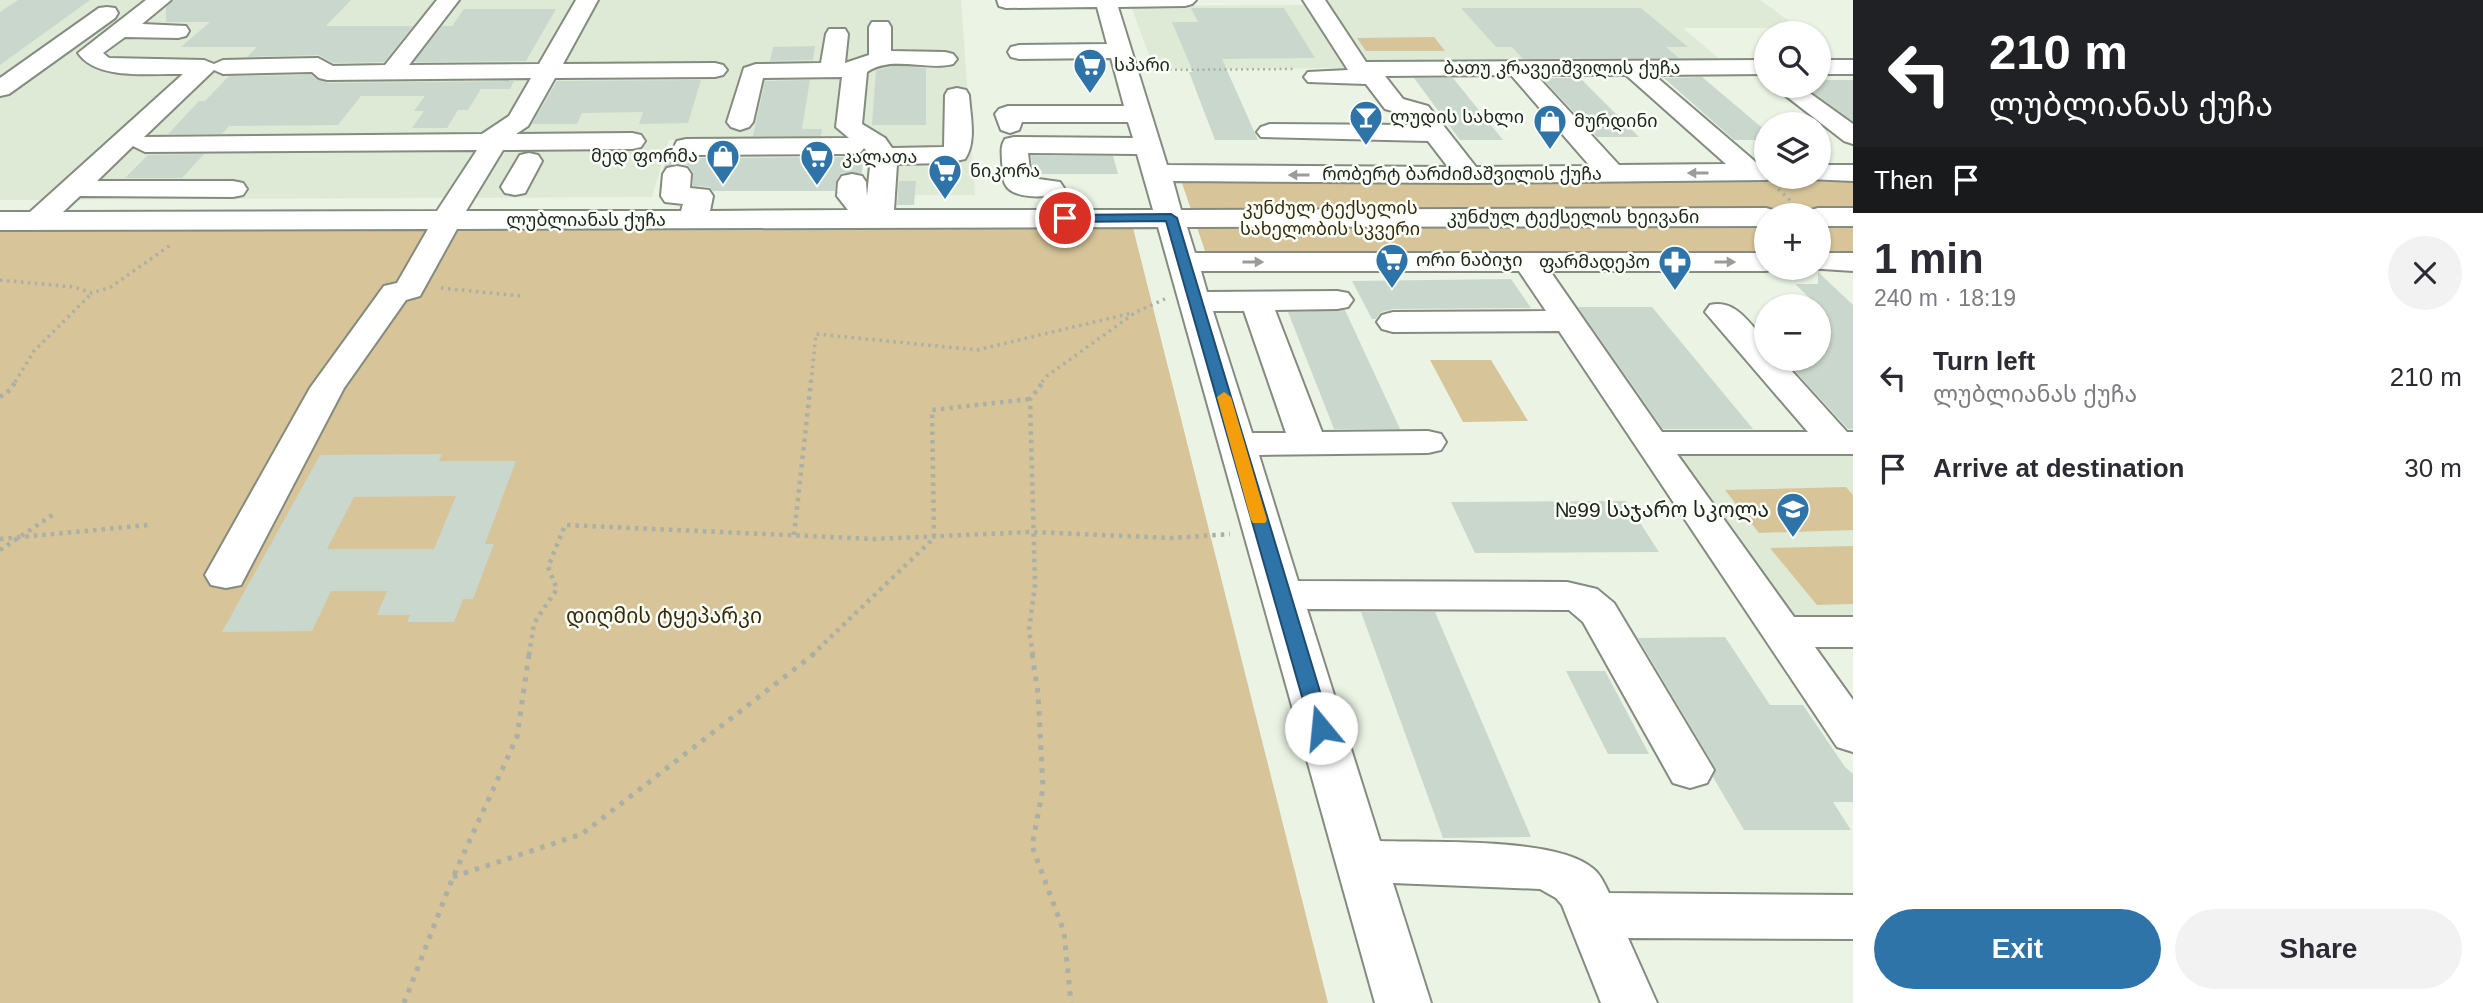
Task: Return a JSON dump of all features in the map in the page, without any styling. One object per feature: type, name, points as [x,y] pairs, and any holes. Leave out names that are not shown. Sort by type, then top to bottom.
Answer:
[{"type":"street","points":[[0,90],[24,92],[50,72],[23,72],[124,0]]},
{"type":"street","points":[[37,221],[133,143],[204,67],[107,65],[101,64],[89,53],[160,0]]},
{"type":"street","points":[[392,72],[448,0]]},
{"type":"street","points":[[226,575],[327,388],[396,293],[409,289],[497,133],[519,121],[587,0]]},
{"type":"street","points":[[1105,0],[1185,262],[1181,300],[1237,444],[1403,1003]]},
{"type":"street","points":[[1006,2],[1185,0]]},
{"type":"street","points":[[1314,0],[1365,73],[1377,81],[1394,104],[1419,111],[1468,175]]},
{"type":"street","points":[[880,27],[880,59]]},
{"type":"street","points":[[118,30],[173,34],[160,46],[177,51],[160,66]]},
{"type":"street","points":[[837,34],[849,127],[876,144],[883,168]]},
{"type":"street","points":[[1019,52],[1121,51]]},
{"type":"street","points":[[740,122],[752,73],[756,71],[843,70],[880,59],[945,59]]},
{"type":"street","points":[[223,67],[318,65],[327,73],[715,70]]},
{"type":"street","points":[[1517,68],[1611,173]]},
{"type":"street","name":"ბათუ კრავეიშვილის ქუჩა","points":[[1316,77],[1517,68],[1754,69]]},
{"type":"street","points":[[1632,68],[1754,169]]},
{"type":"street","points":[[861,204],[883,168],[956,153],[959,136],[957,95]]},
{"type":"street","points":[[1801,98],[1853,136]]},
{"type":"street","points":[[1010,125],[1008,114],[1091,121],[1140,114]]},
{"type":"street","points":[[1270,132],[1436,133]]},
{"type":"street","points":[[88,142],[274,144],[486,154],[635,152],[529,162],[486,154],[419,165]]},
{"type":"street","points":[[205,221],[274,144]]},
{"type":"street","points":[[1050,188],[1031,188],[1018,183],[1014,145],[1150,146]]},
{"type":"street","points":[[696,208],[675,197],[680,164],[686,147],[852,146]]},
{"type":"street","points":[[516,187],[529,162]]},
{"type":"street","points":[[883,168],[956,180]]},
{"type":"street","name":"რობერტ ბარძიმაშვილის ქუჩა","points":[[1158,173],[1468,175],[1754,172]]},
{"type":"street","points":[[1831,173],[1853,173]]},
{"type":"street","points":[[86,189],[233,189]]},
{"type":"street","name":"ლუბლიანას ქუჩა","points":[[0,221],[449,220],[696,208],[861,204],[1171,218]]},
{"type":"street","name":"კუნძულ ტექსელის ხეივანი","points":[[1171,218],[1754,216]]},
{"type":"street","points":[[1831,217],[1853,216]]},
{"type":"street","points":[[1185,262],[1754,262]]},
{"type":"street","points":[[1529,263],[1853,735]]},
{"type":"street","points":[[1181,300],[1337,300]]},
{"type":"street","points":[[1256,301],[1308,443]]},
{"type":"street","points":[[1721,313],[1845,443]]},
{"type":"street","points":[[1393,322],[1568,321]]},
{"type":"street","points":[[1237,444],[1428,442]]},
{"type":"street","points":[[1651,443],[1845,443]]},
{"type":"street","points":[[1282,595],[1567,596],[1582,599],[1599,613],[1690,770]]},
{"type":"street","points":[[1782,632],[1853,632]]},
{"type":"street","points":[[1361,861],[1540,868],[1564,876],[1584,891],[1629,1003]]},
{"type":"street","points":[[1592,915],[1853,917]]},
{"type":"path","points":[[1149,70],[1365,73]]},
{"type":"path","points":[[0,397],[10,390],[34,351],[92,293],[111,287],[205,221]]},
{"type":"path","points":[[0,280],[74,287],[92,293]]},
{"type":"path","points":[[409,289],[447,288],[521,296]]},
{"type":"path","points":[[793,536],[816,334],[977,349],[1181,300]]},
{"type":"path","points":[[1071,1003],[1063,932],[1032,846],[1043,788],[1038,693],[1029,630],[1035,585],[1031,532],[1030,400],[1047,376],[1136,312]]},
{"type":"path","points":[[453,877],[582,834],[804,663],[934,538],[932,410],[1030,400]]},
{"type":"path","points":[[0,550],[54,514]]},
{"type":"path","points":[[0,539],[148,525]]},
{"type":"path","points":[[404,1003],[453,877],[517,737],[534,623],[557,589],[548,567],[565,525],[793,536],[934,538],[1031,532],[1172,538],[1262,532]]},
{"type":"shaded area","points":[[0,0],[961,0],[975,195],[864,195],[869,147],[860,140],[669,140],[652,197],[0,200]]},
{"type":"shaded area","points":[[1319,0],[1760,0],[1789,21],[1754,21],[1754,28],[1683,28],[1723,62],[1361,63]]},
{"type":"shaded area","points":[[1305,5],[1346,68],[1154,69],[1131,6]]},
{"type":"shaded area","name":"№99 საჯარო სკოლა","points":[[1853,454],[1853,624],[1795,624],[1672,455]]},
{"type":"green space","points":[[1434,37],[1445,51],[1366,51],[1357,38]]},
{"type":"green space","name":"კუნძულ ტექსელის სახელობის სკვერი","points":[[1831,176],[1853,176],[1853,256],[1831,256],[1831,203],[1754,203],[1754,256],[1206,254],[1181,180],[1754,177],[1754,189],[1831,189]]},
{"type":"green space","name":"დიღმის ტყეპარკი","points":[[1133,228],[1328,1003],[0,1003],[0,230]]},
{"type":"green space","points":[[1430,360],[1491,360],[1528,421],[1463,422]]},
{"type":"green space","points":[[1846,487],[1853,495],[1853,530],[1759,533],[1725,490]]},
{"type":"green space","points":[[1853,546],[1853,604],[1817,605],[1770,548]]},
{"type":"building","points":[[18,0],[90,0],[0,65],[0,12]]},
{"type":"building","points":[[174,0],[351,0],[326,26],[413,26],[384,62],[334,63],[318,55],[247,57],[257,47],[181,47],[210,22],[166,22],[166,7]]},
{"type":"building","points":[[1191,8],[1284,8],[1315,58],[1222,59],[1258,140],[1215,140],[1189,72],[1193,72],[1172,22],[1198,22]]},
{"type":"building","points":[[1461,8],[1641,8],[1688,47],[1666,47],[1679,58],[1523,59],[1512,47],[1496,47]]},
{"type":"building","points":[[464,9],[556,9],[526,61],[414,62],[442,26],[452,26]]},
{"type":"building","points":[[815,46],[813,60],[770,61],[773,47]]},
{"type":"building","points":[[898,66],[926,68],[926,125],[872,125],[876,70]]},
{"type":"building","points":[[311,75],[327,83],[514,81],[510,89],[481,89],[468,110],[458,110],[447,128],[412,128],[424,111],[414,111],[425,96],[361,96],[338,125],[229,126],[222,134],[168,134],[199,101],[205,101],[229,76]]},
{"type":"building","points":[[1702,77],[1754,121],[1754,140],[1734,140],[1664,78]]},
{"type":"building","points":[[1414,78],[1453,78],[1503,140],[1460,140]]},
{"type":"building","points":[[1542,78],[1580,78],[1639,137],[1597,137]]},
{"type":"building","points":[[701,80],[688,123],[639,124],[643,112],[582,113],[577,124],[532,124],[557,81]]},
{"type":"building","points":[[810,80],[802,129],[822,129],[821,136],[753,136],[765,81]]},
{"type":"building","points":[[1831,80],[1853,80],[1853,121],[1821,98],[1831,98]]},
{"type":"building","points":[[669,153],[673,160],[683,164],[694,162],[697,158],[852,157],[863,154],[862,173],[841,173],[836,181],[835,191],[713,191],[709,187],[693,186],[693,173],[688,165],[676,163],[663,169]]},
{"type":"building","points":[[204,154],[182,178],[125,178],[148,155]]},
{"type":"building","points":[[1031,156],[1113,156],[1118,174],[1033,174]]},
{"type":"building","points":[[899,181],[916,181],[914,205],[897,205]]},
{"type":"building","points":[[1511,279],[1531,308],[1393,309],[1381,312],[1376,319],[1372,319],[1352,281]]},
{"type":"building","points":[[1818,280],[1826,280],[1853,305],[1853,429],[1848,429],[1795,371],[1831,371],[1831,294],[1805,294],[1795,284],[1818,284]]},
{"type":"building","points":[[1578,307],[1652,307],[1753,429],[1663,429]]},
{"type":"building","points":[[1345,310],[1400,429],[1334,429],[1288,312]]},
{"type":"building","points":[[442,454],[439,461],[516,461],[485,544],[494,544],[473,599],[463,599],[454,622],[407,622],[410,615],[377,615],[387,591],[331,591],[312,631],[222,632],[320,455]],"holes":[[[456,496],[434,549],[327,549],[354,497]]]},
{"type":"building","points":[[1626,501],[1659,552],[1475,553],[1451,502]]},
{"type":"building","points":[[1361,612],[1435,612],[1531,837],[1443,838]]},
{"type":"building","points":[[1725,637],[1770,705],[1803,705],[1845,767],[1853,774],[1853,802],[1833,802],[1851,830],[1744,830],[1713,777],[1716,769],[1638,638]]},
{"type":"building","points":[[1566,671],[1605,671],[1649,754],[1608,754]]},
{"type":"slow traffic","points":[[1224,397],[1259,520]]},
{"type":"place","name":"სპარი","points":[[1090,95]]},
{"type":"place","name":"ლუდის სახლი","points":[[1366,147]]},
{"type":"place","name":"მურდინი","points":[[1550,151]]},
{"type":"place","name":"მედ ფორმა","points":[[723,186]]},
{"type":"place","name":"კალათა","points":[[817,187]]},
{"type":"place","name":"ნიკორა","points":[[945,201]]},
{"type":"place","name":"ორი ნაბიჯი","points":[[1392,290]]},
{"type":"place","name":"ფარმადეპო","points":[[1675,292]]},
{"type":"place","name":"№99 საჯარო სკოლა","points":[[1793,539]]},
{"type":"route","points":[[1065,218],[1171,218],[1321,728]]}]
